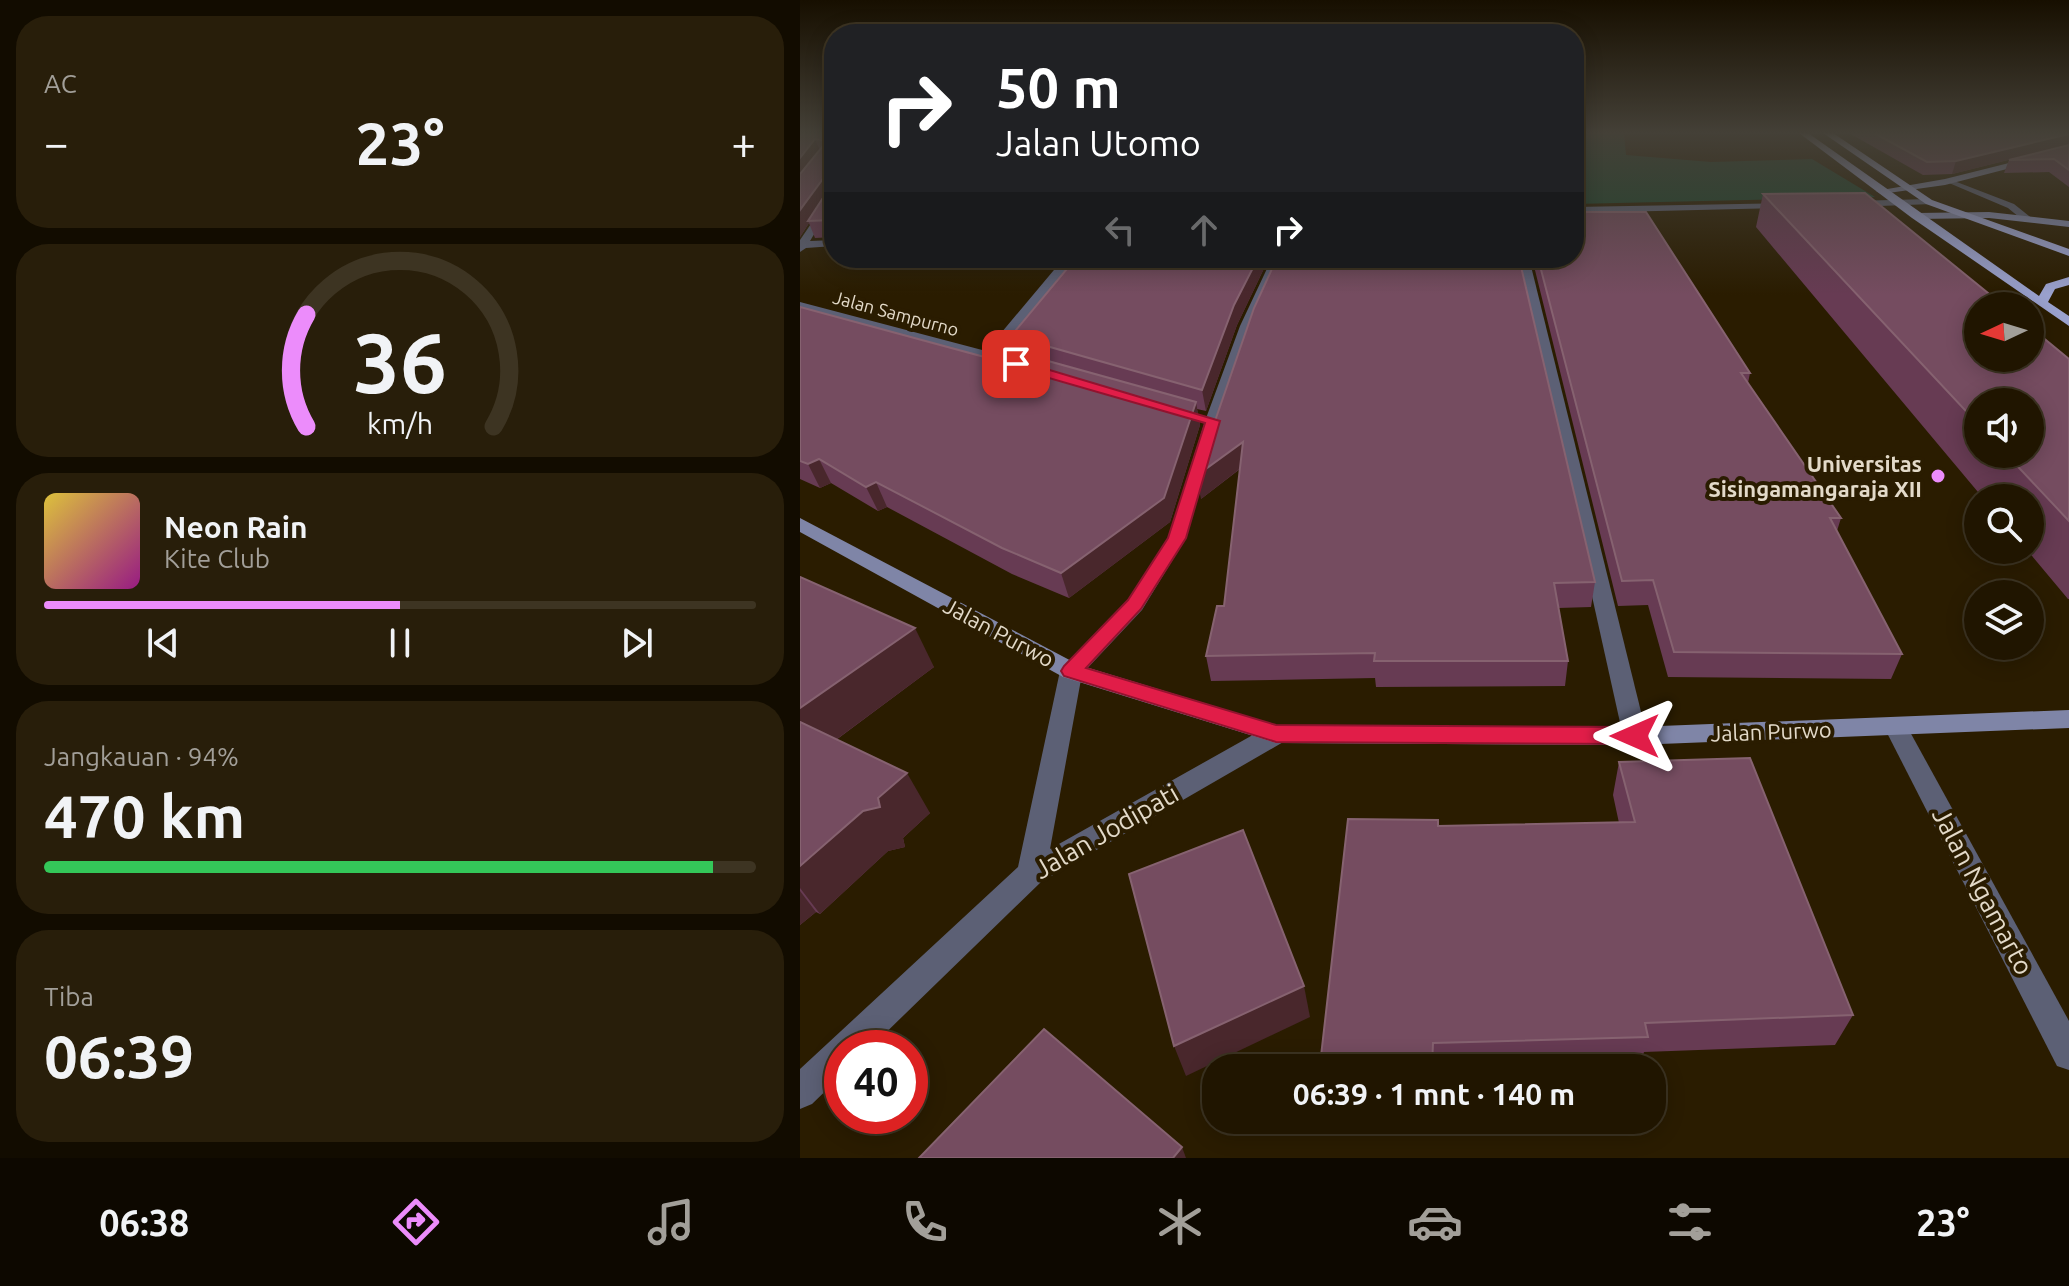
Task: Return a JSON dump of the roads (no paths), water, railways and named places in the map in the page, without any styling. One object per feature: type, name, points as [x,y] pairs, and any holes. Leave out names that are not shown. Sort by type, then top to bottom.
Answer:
[{"type":"main road","points":[[1876,187],[2025,292]]},
{"type":"main road","points":[[1905,187],[1929,202],[2069,253]]},
{"type":"main road","points":[[2044,298],[2050,287],[2069,281]]},
{"type":"main road","points":[[2044,305],[2069,322]]},
{"type":"street","points":[[1881,191],[1923,187]]},
{"type":"street","points":[[1966,187],[2011,206],[2029,220]]},
{"type":"street","points":[[1836,204],[1929,202]]},
{"type":"street","points":[[802,247],[824,203]]},
{"type":"street","points":[[1584,210],[1790,205]]},
{"type":"street","points":[[1916,216],[1963,214],[2069,224]]},
{"type":"street","points":[[802,247],[824,244]]},
{"type":"street","points":[[989,356],[1062,268]]},
{"type":"street","points":[[1031,873],[1071,671],[1135,605],[1177,538],[1206,419],[1273,268]]},
{"type":"street","points":[[1525,268],[1635,736]]},
{"type":"street","name":"Jalan Sampurno","points":[[800,306],[1033,369]]},
{"type":"street","name":"Jalan Purwo","points":[[800,524],[1071,671],[1276,734],[1635,736],[2069,719]]},
{"type":"street","name":"Jalan Ngamarto","points":[[1896,727],[2069,1054]]},
{"type":"street","name":"Jalan Jodipati","points":[[865,1030],[1031,873],[1276,734]]},
{"type":"street","points":[[800,1092],[824,1069]]},
{"type":"place","name":"Universitas Sisingamangaraja XII","points":[[1938,476]]}]
